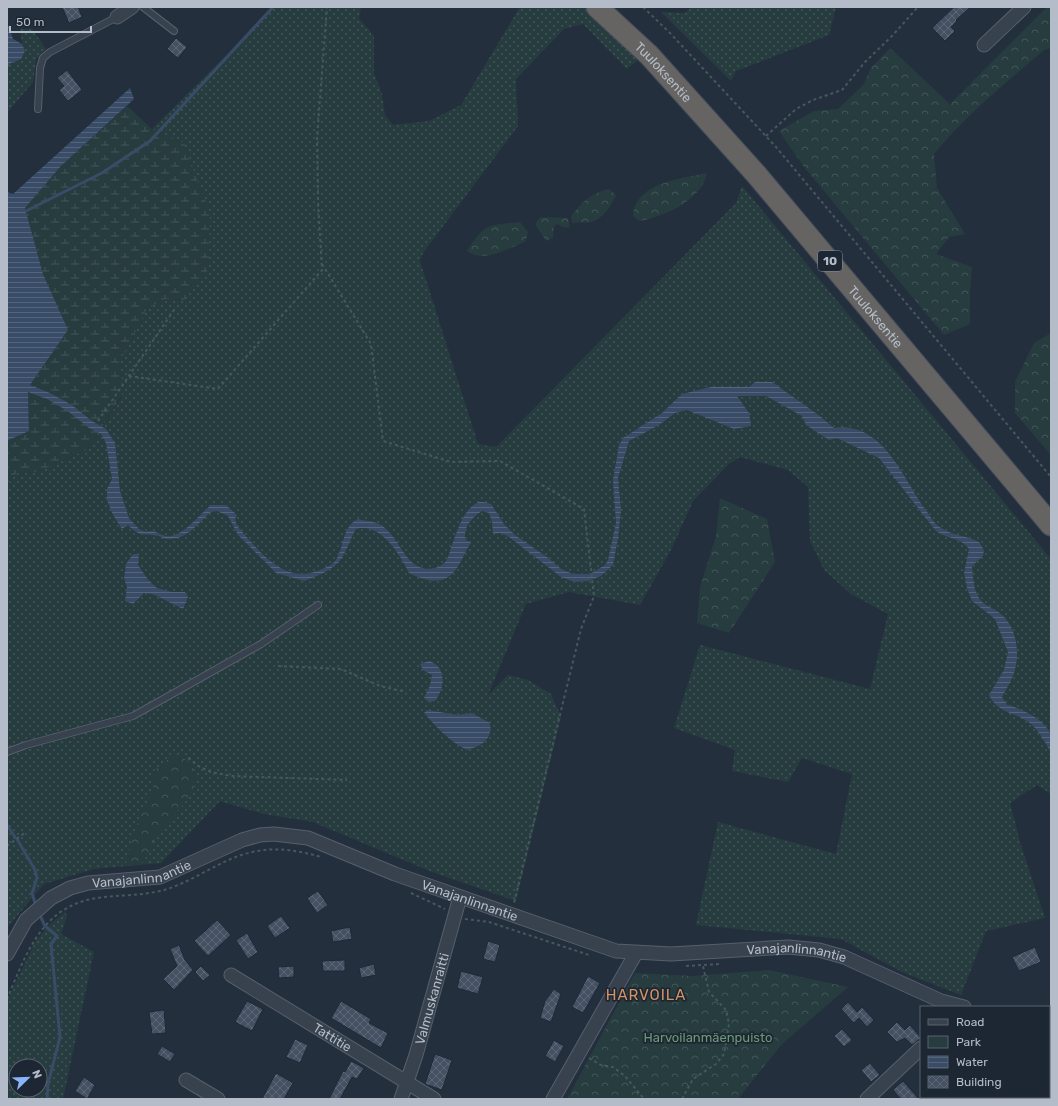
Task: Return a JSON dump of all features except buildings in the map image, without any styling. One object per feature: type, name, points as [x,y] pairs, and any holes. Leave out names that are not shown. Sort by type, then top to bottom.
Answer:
[{"type":"highway","name":"Tuuloksentie","points":[[597,7],[648,56],[756,174],[1051,525]]},
{"type":"street","points":[[117,17],[132,7]]},
{"type":"street","points":[[984,45],[1024,7]]},
{"type":"street","name":"Vanajanlinnantie","points":[[7,954],[26,920],[51,898],[70,888],[88,883],[160,877],[190,865],[215,850],[260,835],[274,834],[308,838],[395,874],[595,945],[616,951],[670,954],[788,947],[819,950],[844,957],[940,1004],[956,1006]]},
{"type":"street","name":"Valmuskanraitti","points":[[401,1099],[416,1055],[460,897]]},
{"type":"street","points":[[553,1099],[636,953]]},
{"type":"street","name":"Tattitie","points":[[231,975],[434,1099]]},
{"type":"street","points":[[867,1099],[920,1049]]},
{"type":"street","points":[[186,1080],[218,1099]]},
{"type":"lane","points":[[143,7],[174,32]]},
{"type":"lane","points":[[38,109],[40,68],[42,58],[50,52],[117,17]]},
{"type":"lane","points":[[7,752],[26,745],[132,716],[261,644],[318,605]]},
{"type":"path","points":[[130,376],[218,390],[322,270],[318,201],[317,138],[327,7]]},
{"type":"path","points":[[643,7],[670,33],[766,136],[1051,477]]},
{"type":"path","points":[[766,136],[796,109],[813,100],[842,90],[866,62],[918,7]]},
{"type":"path","points":[[322,264],[371,344],[383,441],[451,462],[500,461],[584,509],[594,596],[581,629],[511,915]]},
{"type":"path","points":[[98,422],[176,306]]},
{"type":"path","points":[[278,666],[341,669],[380,686],[406,692]]},
{"type":"path","points":[[188,758],[200,767],[211,772],[231,776],[348,780]]},
{"type":"path","points":[[7,846],[26,832]]},
{"type":"path","points":[[7,999],[37,935],[54,917],[82,901],[99,896],[143,894],[161,891],[240,855],[258,851],[282,849],[322,857]]},
{"type":"path","points":[[682,1099],[693,1078],[716,1064],[724,1054],[729,1024],[726,1010],[709,992],[703,966]]},
{"type":"path","points":[[579,1052],[601,1065],[613,1067],[625,1076],[644,1099]]},
{"type":"green space","points":[[275,7],[361,7],[359,18],[374,36],[374,73],[382,94],[385,115],[393,125],[429,121],[461,105],[520,7],[584,7],[638,60],[627,69],[583,24],[564,29],[516,79],[518,126],[423,253],[420,261],[478,444],[496,447],[736,203],[742,186],[1051,559],[1051,794],[1037,785],[1010,803],[1021,845],[1045,918],[986,931],[961,995],[902,972],[841,939],[696,925],[718,822],[836,854],[852,774],[802,758],[788,782],[732,771],[735,750],[674,728],[700,645],[870,689],[888,614],[851,594],[824,570],[810,541],[808,487],[788,470],[740,457],[729,464],[693,501],[672,548],[640,605],[569,592],[526,604],[488,695],[508,675],[528,680],[551,694],[561,717],[516,901],[432,872],[313,822],[264,814],[220,801],[161,863],[94,869],[44,884],[7,928],[7,485],[15,474],[38,472],[88,449],[122,396],[121,360],[146,310],[165,299],[184,300],[184,143],[152,129]]},
{"type":"green space","points":[[692,7],[836,7],[829,35],[736,71],[731,81],[661,12],[684,13]]},
{"type":"green space","points":[[1047,7],[1051,7],[1051,48],[1044,50],[987,100],[959,126],[934,154],[937,188],[965,234],[949,237],[936,254],[972,267],[970,324],[944,335],[804,167],[779,131],[814,111],[838,109],[864,84],[871,68],[890,48],[950,104]]},
{"type":"green space","points":[[20,29],[32,29],[46,49],[36,60],[33,82],[7,113],[7,69],[11,63],[25,51],[22,44]]},
{"type":"green space","points":[[127,106],[152,129],[184,143],[210,214],[209,269],[184,300],[165,299],[146,310],[121,360],[122,395],[88,449],[38,472],[15,474],[7,485],[7,441],[29,431],[28,388],[68,330],[43,274],[25,208],[61,166]]},
{"type":"green space","points":[[707,173],[698,192],[681,206],[650,219],[640,221],[633,216],[636,205],[642,196],[651,189],[673,180]]},
{"type":"green space","points":[[609,189],[616,195],[609,208],[603,215],[591,222],[572,223],[571,216],[583,202],[597,193]]},
{"type":"green space","points":[[540,217],[568,218],[570,227],[565,228],[557,224],[554,227],[553,238],[546,241],[535,224]]},
{"type":"green space","points":[[520,222],[528,232],[526,241],[496,254],[481,256],[473,255],[467,251],[483,230],[488,227]]},
{"type":"green space","points":[[1051,333],[1051,455],[1015,413],[1015,382],[1034,343]]},
{"type":"green space","points":[[720,498],[767,519],[775,562],[729,633],[697,623],[700,587],[716,536]]},
{"type":"green space","points":[[179,755],[192,764],[197,783],[183,805],[158,833],[144,861],[139,865],[125,866],[140,815],[154,789],[153,772],[165,761]]},
{"type":"green space","points":[[65,912],[67,916],[61,934],[94,952],[63,1099],[7,1099],[7,1001],[35,942],[49,925]]},
{"type":"green space","name":"Harvoilanmäenpuisto","points":[[769,970],[848,987],[781,1045],[738,1099],[567,1099],[635,973],[691,976]]},
{"type":"water","points":[[7,22],[13,39],[22,44],[25,51],[21,59],[11,63],[7,69]]},
{"type":"water","points":[[130,88],[134,99],[61,166],[25,208],[43,274],[68,330],[30,385],[50,393],[72,405],[92,421],[106,429],[115,443],[120,491],[129,518],[139,529],[146,532],[152,531],[166,536],[172,536],[184,530],[211,505],[226,505],[237,515],[235,519],[237,526],[262,554],[282,569],[293,573],[304,574],[322,569],[336,560],[349,526],[358,519],[377,523],[386,529],[393,536],[410,560],[417,566],[425,569],[435,568],[446,561],[459,525],[469,509],[479,502],[482,502],[491,504],[504,524],[515,535],[547,557],[561,569],[573,574],[590,574],[605,565],[608,560],[616,523],[613,480],[619,445],[623,438],[662,413],[682,394],[711,387],[749,387],[755,382],[772,382],[820,416],[834,428],[851,428],[866,433],[879,442],[900,468],[917,497],[937,525],[946,531],[979,542],[984,550],[983,556],[972,566],[976,593],[982,602],[1007,620],[1016,640],[1017,655],[1014,673],[1002,697],[1007,705],[1033,716],[1049,730],[1051,736],[1051,752],[1031,724],[1002,710],[989,695],[1004,670],[1008,652],[995,619],[972,601],[967,588],[964,573],[969,549],[966,545],[935,530],[879,458],[837,438],[829,440],[806,425],[802,416],[766,396],[737,396],[749,413],[751,426],[734,429],[687,410],[675,413],[659,425],[629,441],[618,478],[621,510],[613,565],[601,576],[588,581],[575,582],[561,577],[509,537],[501,533],[493,534],[492,522],[489,513],[482,511],[469,522],[467,526],[465,539],[471,543],[455,571],[450,576],[438,581],[431,581],[409,573],[395,549],[388,541],[373,530],[365,528],[356,529],[344,554],[337,564],[321,574],[304,581],[276,573],[238,535],[228,516],[217,511],[211,512],[187,534],[175,539],[167,539],[159,536],[139,533],[128,525],[122,529],[113,515],[107,500],[107,489],[112,479],[106,443],[101,434],[89,428],[69,412],[47,399],[28,392],[29,431],[7,441],[7,192],[13,194]]},
{"type":"water","points":[[133,554],[139,554],[138,565],[149,581],[157,588],[172,592],[185,592],[188,597],[183,609],[153,594],[144,593],[133,604],[125,601],[127,587],[124,578],[126,564]]},
{"type":"water","points":[[429,661],[439,668],[442,684],[441,690],[435,701],[429,702],[424,698],[430,685],[432,675],[423,670],[420,664]]},
{"type":"water","points":[[427,710],[458,715],[472,713],[490,723],[490,734],[481,744],[467,750],[455,743],[439,729],[424,713]]},
{"type":"waterway","points":[[26,211],[102,173],[150,141],[273,7]]},
{"type":"waterway","points":[[7,825],[15,837]]},
{"type":"waterway","points":[[17,839],[35,870],[37,878],[32,893],[36,906]]},
{"type":"waterway","points":[[39,913],[45,926]]},
{"type":"waterway","points":[[45,926],[57,936],[51,944],[60,1037],[48,1084],[47,1099]]},
{"type":"district","name":"HARVOILA","points":[[646,995]]}]
